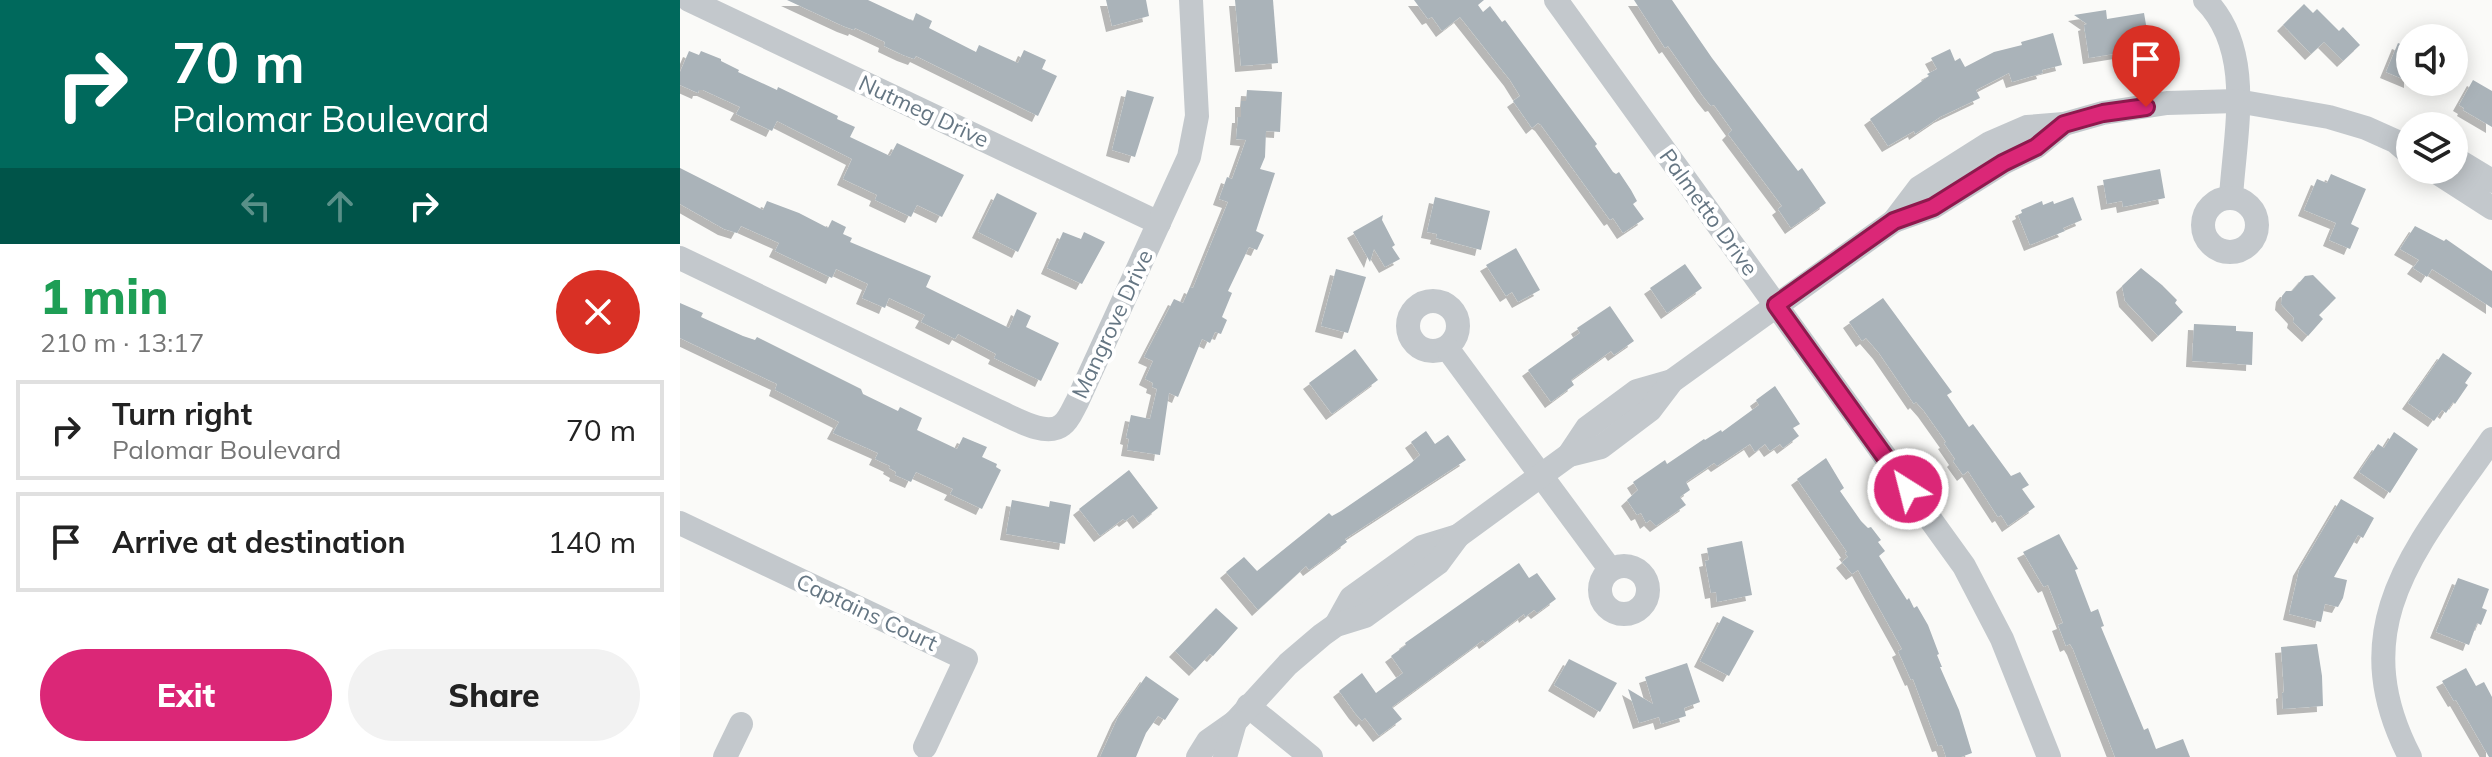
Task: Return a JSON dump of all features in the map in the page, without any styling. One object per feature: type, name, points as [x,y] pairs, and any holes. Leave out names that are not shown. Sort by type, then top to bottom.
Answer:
[{"type":"street","name":"Nutmeg Drive","points":[[689,0],[1159,223]]},
{"type":"street","name":"Mangrove Drive","points":[[680,258],[998,411],[1037,427],[1052,429],[1063,424],[1077,402],[1189,157],[1197,102],[1191,0]]},
{"type":"street","name":"Palmetto Drive","points":[[1556,0],[1964,566],[2002,639],[2049,757]]},
{"type":"street","points":[[2205,0],[2219,14],[2229,36],[2237,70],[2231,197]]},
{"type":"street","points":[[1198,757],[1208,741],[1241,714],[1288,664],[1336,625],[1365,616],[1438,563],[1458,536],[1569,455],[1601,447],[1650,410],[1672,381],[1894,221],[1933,207],[2003,163],[2036,147],[2064,124],[2103,113],[2167,103],[2237,101],[2329,117],[2366,128],[2396,142]]},
{"type":"street","points":[[2468,166],[2492,181]]},
{"type":"street","points":[[2455,184],[2492,208]]},
{"type":"street","points":[[1447,348],[1610,569]]},
{"type":"street","points":[[2410,757],[2392,718],[2383,674],[2382,647],[2392,598],[2407,562],[2492,439]]},
{"type":"street","name":"Captains Court","points":[[680,523],[966,659],[925,747]]},
{"type":"street","points":[[1225,757],[1241,714]]},
{"type":"street","points":[[1241,714],[1311,757]]},
{"type":"street","points":[[725,757],[741,724]]},
{"type":"building","points":[[787,0],[868,0],[913,21],[916,13],[932,21],[929,28],[976,52],[979,45],[1018,63],[1024,50],[1046,60],[1042,69],[1057,76],[1038,116],[916,56],[914,59],[903,55],[884,46],[885,42]]},
{"type":"building","points":[[1106,0],[1146,0],[1149,16],[1112,26]]},
{"type":"building","points":[[1235,0],[1273,0],[1278,63],[1241,66]]},
{"type":"building","points":[[1414,0],[1484,0],[1478,5],[1483,12],[1490,6],[1502,22],[1505,20],[1597,144],[1595,146],[1613,172],[1619,172],[1637,201],[1633,204],[1644,219],[1623,233],[1613,218],[1610,220],[1541,125],[1538,123],[1532,128],[1513,101],[1520,96],[1510,80],[1460,17],[1442,31]]},
{"type":"building","points":[[1634,0],[1672,0],[1712,58],[1798,171],[1802,168],[1826,203],[1791,228],[1778,209],[1782,206],[1728,134],[1732,130],[1714,105],[1711,106],[1703,96],[1668,46],[1665,48]]},
{"type":"building","points":[[2304,4],[2313,13],[2317,9],[2339,31],[2343,27],[2360,45],[2343,61],[2324,42],[2311,54],[2283,25]]},
{"type":"building","points":[[2106,10],[2107,19],[2144,13],[2150,48],[2089,58],[2084,25],[2087,24],[2074,15]]},
{"type":"building","points":[[2053,33],[2062,65],[2012,82],[2009,73],[1976,90],[1980,98],[1888,146],[1870,119],[1937,69],[1931,58],[1950,49],[1955,61],[1960,58],[1965,67],[1994,52]]},
{"type":"building","points":[[2396,48],[2396,76],[2386,72]]},
{"type":"building","points":[[689,51],[699,55],[701,51],[721,59],[738,72],[838,116],[837,119],[855,127],[850,137],[890,156],[897,143],[964,175],[942,217],[917,205],[911,217],[875,200],[877,195],[843,179],[852,159],[777,121],[772,131],[736,114],[740,107],[703,90],[698,93],[680,85],[680,72]]},
{"type":"building","points":[[2473,80],[2492,91],[2492,127],[2459,105],[2464,96],[2468,96]]},
{"type":"building","points":[[1127,90],[1154,97],[1135,157],[1112,150]]},
{"type":"building","points":[[1247,90],[1282,92],[1280,132],[1266,131],[1265,157],[1260,169],[1275,173],[1256,231],[1264,235],[1257,250],[1249,247],[1228,291],[1232,293],[1222,317],[1227,320],[1221,334],[1215,332],[1210,343],[1202,339],[1178,397],[1169,393],[1160,455],[1127,450],[1131,415],[1150,419],[1157,389],[1145,379],[1153,361],[1144,357],[1174,299],[1183,303],[1190,287],[1193,288],[1228,202],[1219,199],[1227,177],[1232,179],[1246,140],[1236,139],[1241,101],[1246,101]]},
{"type":"building","points":[[680,168],[763,210],[767,201],[828,228],[832,220],[846,227],[843,234],[852,238],[850,242],[931,276],[926,287],[1009,328],[1017,309],[1031,316],[1026,327],[1059,343],[1041,381],[994,358],[996,354],[958,334],[955,339],[921,322],[925,315],[889,298],[885,308],[862,298],[868,284],[836,269],[832,278],[775,251],[779,243],[741,226],[737,233],[724,229],[680,204]]},
{"type":"building","points":[[2160,169],[2165,198],[2123,207],[2122,201],[2107,204],[2103,180]]},
{"type":"building","points":[[2331,174],[2366,189],[2351,224],[2359,228],[2350,249],[2329,240],[2336,223],[2304,210],[2317,179],[2327,183]]},
{"type":"building","points":[[997,193],[1037,213],[1018,252],[978,232]]},
{"type":"building","points":[[1435,197],[1490,211],[1481,250],[1436,238],[1437,234],[1427,232]]},
{"type":"building","points":[[2073,197],[2082,220],[2063,228],[2065,231],[2030,245],[2018,215],[2022,213],[2021,210],[2042,201],[2043,205],[2053,201],[2054,204]]},
{"type":"building","points":[[1383,215],[1382,220],[1395,245],[1392,247],[1400,259],[1385,267],[1374,249],[1370,262],[1353,232]]},
{"type":"building","points":[[2415,226],[2444,241],[2446,239],[2492,271],[2492,308],[2432,269],[2427,277],[2413,268],[2419,260],[2400,249]]},
{"type":"building","points":[[1063,232],[1081,239],[1084,232],[1105,242],[1082,284],[1047,268]]},
{"type":"building","points":[[1516,248],[1540,290],[1518,302],[1512,292],[1506,296],[1486,265]]},
{"type":"building","points":[[1685,264],[1702,288],[1667,313],[1650,288]]},
{"type":"building","points":[[2141,268],[2177,300],[2175,303],[2183,312],[2158,336],[2125,301],[2122,286]]},
{"type":"building","points":[[1336,269],[1366,277],[1348,333],[1321,326]]},
{"type":"building","points":[[2313,275],[2336,298],[2319,315],[2323,319],[2308,336],[2293,322],[2294,318],[2281,304],[2286,291],[2292,291],[2305,276]]},
{"type":"building","points":[[1883,298],[1952,392],[1947,395],[1969,427],[1973,424],[2011,476],[2020,472],[2029,485],[2022,489],[2035,507],[2008,526],[2001,515],[1998,517],[1968,471],[1963,475],[1953,461],[1955,459],[1946,442],[1924,411],[1916,402],[1914,404],[1879,353],[1866,338],[1862,341],[1849,322]]},
{"type":"building","points":[[680,303],[703,313],[701,317],[743,336],[755,340],[757,337],[898,411],[900,407],[922,418],[917,430],[957,449],[963,437],[987,447],[982,457],[997,464],[996,467],[1001,470],[982,509],[950,494],[953,489],[916,472],[911,482],[895,475],[890,466],[875,459],[878,453],[833,433],[839,422],[775,390],[777,384],[680,338]]},
{"type":"building","points":[[1610,306],[1634,341],[1614,355],[1611,351],[1571,380],[1574,385],[1551,402],[1528,370],[1580,333],[1577,328]]},
{"type":"building","points":[[2194,324],[2236,326],[2236,331],[2253,332],[2252,365],[2192,361]]},
{"type":"building","points":[[1355,349],[1378,380],[1332,414],[1309,383]]},
{"type":"building","points":[[2443,353],[2472,373],[2455,404],[2453,402],[2446,413],[2442,410],[2434,421],[2408,403]]},
{"type":"building","points":[[1775,386],[1800,424],[1793,428],[1799,436],[1783,448],[1780,444],[1770,451],[1765,444],[1755,452],[1750,444],[1717,466],[1714,463],[1686,482],[1690,490],[1680,497],[1686,505],[1656,526],[1650,520],[1646,523],[1641,513],[1637,515],[1627,500],[1638,490],[1633,482],[1665,460],[1667,464],[1704,439],[1722,432],[1759,405],[1756,400]]},
{"type":"building","points":[[1426,431],[1435,444],[1448,435],[1466,460],[1345,539],[1347,542],[1309,570],[1306,566],[1258,610],[1226,572],[1244,557],[1257,571],[1329,513],[1332,516],[1341,511],[1411,463],[1420,455],[1411,442]]},
{"type":"building","points":[[2394,432],[2418,449],[2390,493],[2359,472],[2378,444],[2384,448]]},
{"type":"building","points":[[1826,458],[1844,488],[1840,491],[1861,521],[1868,528],[1871,527],[1881,540],[1878,542],[1885,551],[1879,556],[1907,600],[1909,598],[1914,608],[1917,606],[1928,625],[1972,753],[1946,757],[1942,745],[1938,746],[1913,679],[1898,651],[1902,649],[1858,570],[1852,574],[1842,562],[1848,557],[1847,552],[1797,479]]},
{"type":"building","points":[[1129,470],[1158,508],[1139,523],[1133,515],[1125,521],[1123,519],[1100,536],[1079,509]]},
{"type":"building","points":[[2341,499],[2374,518],[2363,538],[2358,535],[2334,577],[2347,580],[2343,598],[2338,607],[2325,604],[2321,622],[2289,614],[2299,570]]},
{"type":"building","points":[[1012,500],[1049,507],[1050,501],[1071,505],[1065,544],[1006,534]]},
{"type":"building","points":[[2059,534],[2078,569],[2075,570],[2091,612],[2098,609],[2104,626],[2101,627],[2144,730],[2148,728],[2156,749],[2183,739],[2190,757],[2115,757],[2073,649],[2070,644],[2066,646],[2058,625],[2063,623],[2048,585],[2044,587],[2023,552]]},
{"type":"building","points":[[1742,541],[1752,595],[1717,602],[1716,592],[1711,593],[1705,561],[1709,560],[1707,548]]},
{"type":"building","points":[[1519,563],[1529,578],[1537,573],[1556,599],[1537,613],[1534,610],[1525,617],[1524,614],[1485,643],[1483,640],[1392,707],[1402,719],[1379,736],[1365,718],[1362,721],[1339,691],[1362,673],[1376,693],[1403,673],[1391,656],[1405,643]]},
{"type":"building","points":[[2458,578],[2489,589],[2482,608],[2487,610],[2481,625],[2477,623],[2469,645],[2436,632]]},
{"type":"building","points":[[1216,608],[1238,628],[1213,656],[1210,654],[1195,670],[1175,651]]},
{"type":"building","points":[[1723,616],[1754,631],[1729,676],[1700,661]]},
{"type":"building","points":[[2317,644],[2323,706],[2283,709],[2281,647]]},
{"type":"building","points":[[1569,659],[1617,683],[1600,712],[1554,685]]},
{"type":"building","points":[[1687,663],[1700,702],[1684,708],[1686,716],[1661,724],[1659,717],[1639,723],[1628,689],[1653,704],[1645,677]]},
{"type":"building","points":[[2466,668],[2476,686],[2484,682],[2492,697],[2492,757],[2489,757],[2442,681]]},
{"type":"building","points":[[1146,676],[1179,699],[1165,720],[1158,716],[1146,733],[1136,757],[1100,757],[1118,717]]},
{"type":"route","points":[[1908,489],[1776,305],[1894,221],[1933,207],[2003,163],[2036,147],[2064,124],[2103,113],[2146,107]]}]
